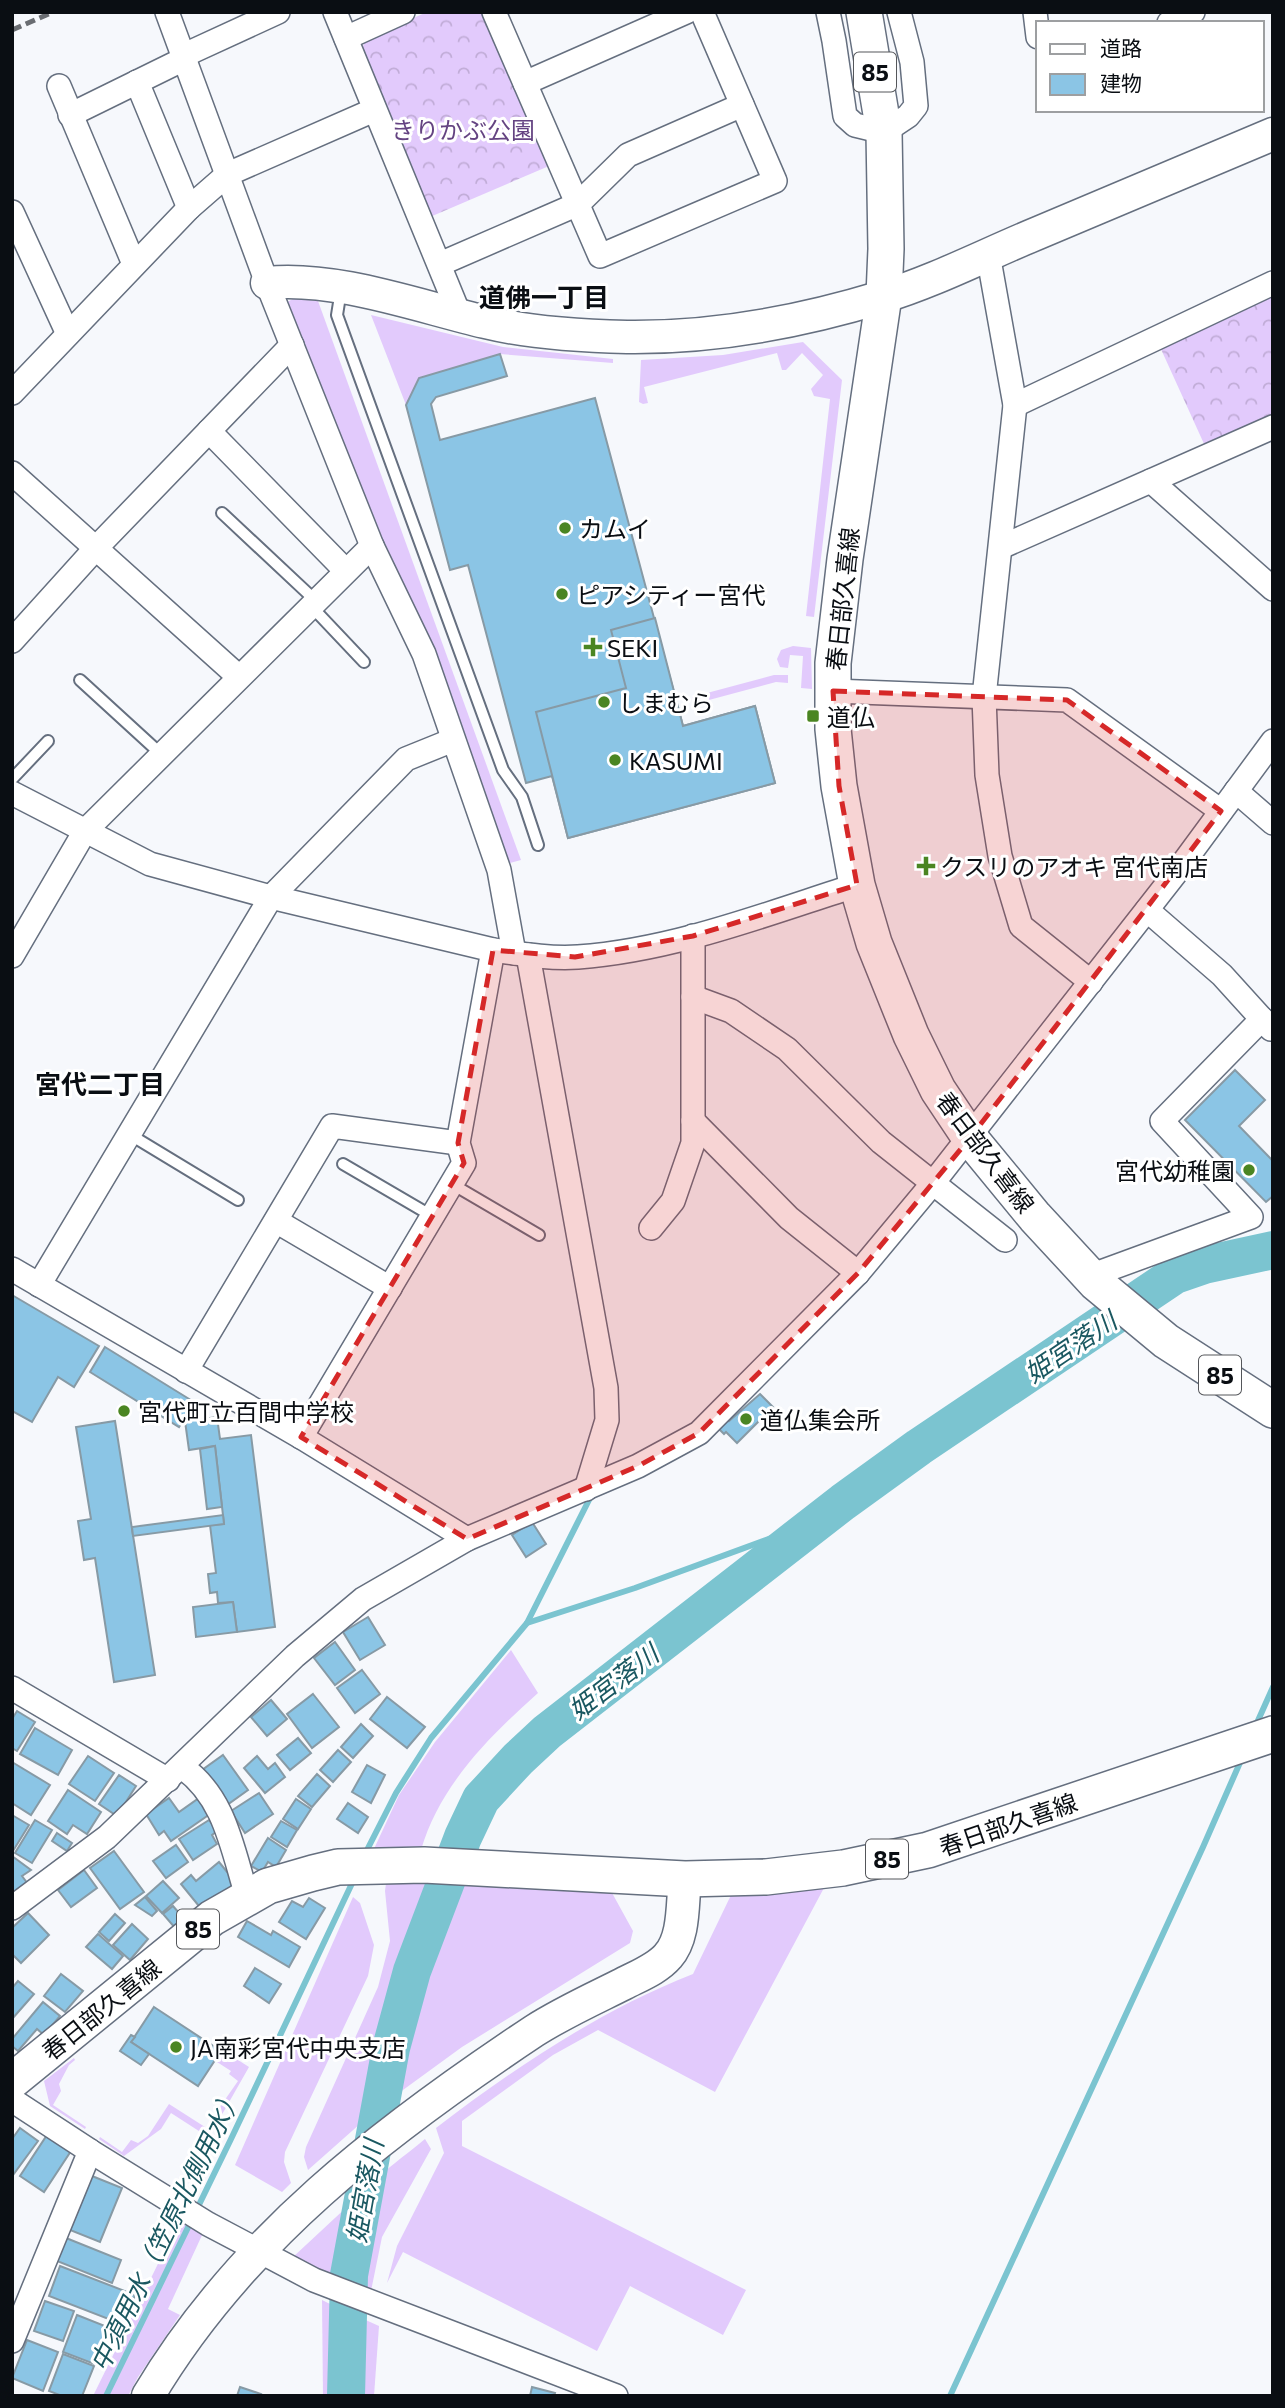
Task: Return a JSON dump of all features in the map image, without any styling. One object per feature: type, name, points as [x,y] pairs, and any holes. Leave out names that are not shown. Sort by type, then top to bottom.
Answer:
[{"type":"main road","name":"春日部久喜線","points":[[864,12],[884,132],[884,296],[845,559],[833,663],[833,729],[839,786],[857,886],[874,943],[911,1035],[939,1090],[970,1138],[1035,1217],[1093,1279]]},
{"type":"main road","name":"85","points":[[1093,1279],[1166,1341],[1273,1410]]},
{"type":"main road","name":"春日部久喜線","points":[[12,2081],[212,1918],[268,1886],[338,1867],[484,1867],[685,1880],[766,1877],[843,1868],[928,1850],[1273,1734]]},
{"type":"street","points":[[167,12],[267,283],[372,546],[424,654],[499,870],[512,953],[606,1388],[607,1420],[586,1489]]},
{"type":"street","points":[[70,115],[184,59],[191,52],[278,12]]},
{"type":"street","points":[[335,12],[460,316]]},
{"type":"street","points":[[346,38],[403,12]]},
{"type":"street","points":[[494,12],[600,256],[775,181],[702,12]]},
{"type":"street","points":[[525,83],[686,12]]},
{"type":"street","points":[[828,12],[845,116],[855,125],[884,132],[908,116],[916,106],[912,62],[899,12]]},
{"type":"street","points":[[137,82],[188,208]]},
{"type":"street","points":[[58,86],[134,264]]},
{"type":"street","points":[[440,264],[578,204],[628,155],[743,105]]},
{"type":"street","points":[[12,393],[188,208],[228,174],[374,110]]},
{"type":"street","points":[[267,283],[296,280],[341,287],[489,323],[628,337],[693,334],[801,319],[884,296],[1273,134]]},
{"type":"street","points":[[12,212],[18,240],[68,334]]},
{"type":"street","points":[[988,254],[1015,405],[984,697],[987,775],[1000,856],[1021,926],[1091,982]]},
{"type":"street","points":[[1015,405],[1273,283]]},
{"type":"street","points":[[12,641],[96,548],[292,345]]},
{"type":"street","points":[[1001,547],[1273,427]]},
{"type":"street","points":[[209,431],[346,571]]},
{"type":"street","points":[[12,472],[239,677]]},
{"type":"street","points":[[1151,481],[1273,589]]},
{"type":"street","points":[[12,956],[86,831],[372,546]]},
{"type":"street","points":[[833,691],[1068,700],[1221,811]]},
{"type":"street","points":[[39,1285],[271,897],[406,759],[453,740]]},
{"type":"street","points":[[12,1908],[107,1837],[295,1656],[363,1600],[467,1539],[638,1466],[699,1433],[858,1273],[933,1183],[1147,910],[1273,741]]},
{"type":"street","points":[[1236,791],[1273,823]]},
{"type":"street","points":[[12,793],[150,864],[271,897],[512,953],[575,957],[607,954],[692,936],[857,886]]},
{"type":"street","points":[[1093,1279],[1251,1217],[1162,1121],[1267,1025],[1222,975],[1147,910]]},
{"type":"street","points":[[651,1228],[673,1201],[694,1143],[692,936]]},
{"type":"street","points":[[300,1437],[464,1163],[457,1143],[512,953]]},
{"type":"street","points":[[693,997],[731,1012],[788,1049],[881,1142],[1005,1240]]},
{"type":"street","points":[[693,1121],[789,1218],[858,1273]]},
{"type":"street","points":[[186,1371],[332,1126],[457,1143]]},
{"type":"street","points":[[276,1221],[390,1288]]},
{"type":"street","points":[[12,1269],[300,1437],[467,1539]]},
{"type":"street","points":[[13,1692],[175,1773],[198,1778],[220,1808],[247,1896]]},
{"type":"street","points":[[148,2396],[225,2287],[328,2183],[458,2081],[550,2021],[649,1970],[668,1956],[678,1938],[685,1880]]},
{"type":"street","points":[[12,2100],[208,2224],[314,2280],[616,2396]]},
{"type":"street","points":[[12,2342],[90,2151]]},
{"type":"lane","points":[[341,287],[337,315],[503,770],[522,797],[538,845]]},
{"type":"lane","points":[[222,513],[314,603],[364,662]]},
{"type":"lane","points":[[80,680],[162,755]]},
{"type":"lane","points":[[12,779],[48,741]]},
{"type":"lane","points":[[129,1134],[238,1200]]},
{"type":"lane","points":[[343,1164],[432,1216]]},
{"type":"lane","points":[[452,1184],[539,1235]]},
{"type":"highlighted area","points":[[833,691],[1067,700],[1221,811],[970,1138],[858,1273],[699,1433],[638,1466],[467,1539],[301,1437],[464,1163],[458,1143],[493,950],[575,957],[693,936],[857,885],[839,786]]},
{"type":"green space","name":"きりかぶ公園","points":[[427,12],[484,12],[549,166],[430,217],[361,51],[366,39]]},
{"type":"green space","points":[[1273,296],[1273,415],[1205,446],[1160,347]]},
{"type":"green space","points":[[295,298],[318,301],[521,860],[506,864],[287,302]]},
{"type":"green space","points":[[371,315],[503,347],[613,359],[613,363],[500,354],[419,378],[406,405]]},
{"type":"green space","points":[[803,342],[842,380],[814,617],[806,616],[830,399],[814,396],[811,389],[823,375],[802,353],[786,370],[782,370],[777,353],[644,387],[648,403],[639,402],[641,360],[723,355]]},
{"type":"green space","points":[[793,646],[811,648],[812,689],[801,688],[803,656],[790,655],[788,668],[780,667],[777,659],[781,650]]},
{"type":"green space","points":[[774,675],[788,675],[788,683],[776,682],[694,704],[692,697]]},
{"type":"green space","points":[[511,1650],[538,1693],[484,1745],[453,1783],[429,1826],[421,1850],[373,1851],[399,1795],[435,1742]]},
{"type":"green space","points":[[387,1876],[436,1880],[414,1931],[361,2123],[308,2170],[304,2157],[306,2147],[378,1987],[390,1941],[385,1891]]},
{"type":"green space","points":[[460,1881],[611,1891],[633,1931],[630,1943],[462,2047],[392,2098],[411,2005],[434,1939]]},
{"type":"green space","points":[[825,1886],[715,2092],[598,2030],[553,2055],[462,2121],[462,2146],[746,2290],[723,2335],[630,2286],[597,2351],[403,2252],[387,2283],[397,2246],[444,2153],[436,2128],[559,2042],[625,2005],[693,1974],[732,1893]]},
{"type":"green space","points":[[353,1897],[360,1903],[374,1945],[368,1976],[285,2152],[284,2162],[291,2183],[282,2192],[235,2165]]},
{"type":"green space","points":[[224,2051],[249,2067],[220,2118],[215,2114],[238,2081],[229,2074],[231,2071],[217,2062]]},
{"type":"green space","points":[[74,2058],[59,2084],[61,2091],[53,2105],[86,2127],[85,2129],[50,2106],[44,2081]]},
{"type":"green space","points":[[169,2104],[205,2127],[202,2133],[171,2113],[161,2129],[124,2156],[99,2139],[100,2137],[122,2152],[131,2140],[138,2143],[148,2136]]},
{"type":"green space","points":[[425,2139],[431,2149],[382,2237],[371,2291],[361,2286],[364,2233],[371,2193],[378,2178]]},
{"type":"green space","points":[[350,2204],[340,2240],[338,2278],[292,2258]]},
{"type":"green space","points":[[181,2217],[203,2233],[168,2309],[180,2315],[128,2396],[93,2396]]},
{"type":"green space","points":[[322,2300],[334,2306],[334,2396],[323,2396]]},
{"type":"green space","points":[[359,2317],[379,2326],[374,2396],[355,2396]]},
{"type":"building","name":"ピアシティー宮代","points":[[500,354],[507,376],[436,397],[431,404],[440,440],[595,398],[683,726],[755,706],[775,783],[568,838],[552,776],[526,783],[468,565],[450,570],[406,405],[419,378]]},
{"type":"building","points":[[655,618],[683,726],[755,706],[775,783],[568,838],[536,712],[626,688],[611,630]]},
{"type":"building","points":[[1235,1070],[1265,1100],[1239,1126],[1273,1161],[1273,1196],[1266,1202],[1185,1120]]},
{"type":"building","points":[[12,1295],[99,1346],[74,1387],[58,1377],[32,1422],[12,1411]]},
{"type":"building","points":[[105,1347],[194,1402],[179,1427],[90,1372]]},
{"type":"building","name":"道仏集会所","points":[[760,1394],[773,1407],[737,1443],[716,1426],[726,1417],[729,1421]]},
{"type":"building","points":[[217,1417],[220,1439],[251,1435],[275,1627],[237,1632],[233,1602],[218,1603],[217,1592],[210,1593],[208,1574],[216,1573],[210,1525],[224,1524],[215,1446],[189,1450],[185,1421]]},
{"type":"building","points":[[115,1421],[155,1675],[114,1682],[95,1558],[84,1560],[78,1521],[91,1519],[76,1427]]},
{"type":"building","points":[[215,1446],[222,1507],[207,1509],[200,1449]]},
{"type":"building","points":[[223,1515],[224,1524],[133,1536],[132,1527]]},
{"type":"building","points":[[532,1522],[546,1544],[526,1557],[512,1535]]},
{"type":"building","points":[[233,1602],[237,1632],[196,1637],[193,1607]]},
{"type":"building","points":[[368,1617],[385,1645],[360,1660],[343,1632]]},
{"type":"building","points":[[335,1642],[355,1670],[335,1685],[314,1658]]},
{"type":"building","points":[[362,1670],[380,1694],[355,1713],[337,1688]]},
{"type":"building","points":[[313,1694],[339,1727],[312,1748],[287,1714]]},
{"type":"building","points":[[387,1697],[425,1727],[407,1748],[370,1719]]},
{"type":"building","points":[[271,1700],[287,1719],[267,1736],[251,1717]]},
{"type":"building","points":[[17,1711],[35,1722],[17,1751],[12,1748],[12,1719]]},
{"type":"building","points":[[361,1724],[373,1736],[353,1758],[341,1747]]},
{"type":"building","points":[[35,1728],[72,1750],[58,1775],[20,1754]]},
{"type":"building","points":[[298,1738],[311,1753],[290,1770],[277,1755]]},
{"type":"building","points":[[338,1750],[351,1762],[333,1782],[320,1770]]},
{"type":"building","points":[[223,1755],[248,1790],[227,1805],[202,1770]]},
{"type":"building","points":[[88,1756],[114,1773],[95,1801],[69,1784]]},
{"type":"building","points":[[257,1756],[268,1769],[275,1763],[285,1777],[265,1793],[244,1768]]},
{"type":"building","points":[[12,1762],[50,1785],[31,1815],[12,1803]]},
{"type":"building","points":[[367,1765],[385,1775],[371,1803],[352,1792]]},
{"type":"building","points":[[317,1774],[330,1786],[312,1807],[298,1796]]},
{"type":"building","points":[[119,1775],[136,1786],[117,1816],[99,1804]]},
{"type":"building","points":[[68,1790],[101,1812],[87,1834],[73,1825],[67,1834],[48,1821]]},
{"type":"building","points":[[259,1793],[273,1814],[245,1833],[231,1811]]},
{"type":"building","points":[[169,1798],[179,1812],[199,1798],[210,1814],[171,1841],[164,1831],[159,1835],[146,1814]]},
{"type":"building","points":[[296,1799],[311,1809],[298,1829],[283,1819]]},
{"type":"building","points":[[348,1803],[368,1817],[358,1833],[337,1819]]},
{"type":"building","points":[[12,1815],[29,1825],[13,1851],[12,1850]]},
{"type":"building","points":[[35,1820],[52,1830],[32,1863],[15,1853]]},
{"type":"building","points":[[209,1820],[217,1831],[212,1835],[217,1844],[193,1860],[179,1839]]},
{"type":"building","points":[[281,1821],[297,1830],[287,1847],[271,1837]]},
{"type":"building","points":[[57,1833],[72,1843],[67,1851],[52,1841]]},
{"type":"building","points":[[268,1838],[286,1850],[276,1867],[268,1862],[262,1872],[251,1866]]},
{"type":"building","points":[[176,1845],[188,1862],[166,1878],[153,1861]]},
{"type":"building","points":[[114,1851],[144,1892],[120,1909],[90,1868]]},
{"type":"building","points":[[12,1856],[31,1870],[22,1876],[28,1884],[12,1896]]},
{"type":"building","points":[[219,1862],[237,1884],[203,1911],[181,1884],[191,1875],[196,1881]]},
{"type":"building","points":[[84,1870],[97,1888],[71,1907],[58,1890]]},
{"type":"building","points":[[163,1881],[179,1898],[162,1913],[146,1896]]},
{"type":"building","points":[[145,1897],[157,1911],[152,1916],[135,1905]]},
{"type":"building","points":[[309,1898],[325,1908],[306,1939],[279,1922],[292,1901],[303,1907]]},
{"type":"building","points":[[173,1906],[186,1921],[176,1929],[163,1914]]},
{"type":"building","points":[[28,1913],[49,1935],[21,1963],[12,1954],[12,1928]]},
{"type":"building","points":[[115,1914],[125,1923],[109,1941],[99,1932]]},
{"type":"building","points":[[247,1921],[271,1935],[273,1931],[300,1947],[289,1967],[238,1937]]},
{"type":"building","points":[[132,1924],[148,1939],[130,1960],[113,1945]]},
{"type":"building","points":[[98,1934],[123,1956],[112,1969],[86,1947]]},
{"type":"building","points":[[255,1968],[281,1984],[269,2003],[244,1986]]},
{"type":"building","points":[[61,1974],[83,1991],[65,2012],[44,1996]]},
{"type":"building","points":[[18,1981],[34,1994],[12,2019],[12,1988]]},
{"type":"building","points":[[43,2002],[60,2016],[44,2035],[37,2029],[18,2051],[12,2046],[12,2039]]},
{"type":"building","name":"JA南彩宮代中央支店","points":[[154,2007],[221,2051],[198,2086],[131,2042]]},
{"type":"building","points":[[131,2035],[135,2037],[131,2042],[149,2054],[141,2065],[120,2051]]},
{"type":"building","points":[[20,2128],[38,2141],[13,2175],[12,2139]]},
{"type":"building","points":[[47,2135],[71,2151],[44,2192],[20,2176]]},
{"type":"building","points":[[92,2176],[122,2188],[100,2242],[70,2230]]},
{"type":"building","points":[[66,2238],[121,2260],[112,2283],[57,2261]]},
{"type":"building","points":[[60,2266],[135,2295],[124,2325],[49,2296]]},
{"type":"building","points":[[45,2301],[74,2311],[63,2341],[34,2331]]},
{"type":"building","points":[[77,2315],[110,2328],[97,2365],[63,2352]]},
{"type":"building","points":[[27,2340],[58,2352],[43,2391],[12,2378]]},
{"type":"building","points":[[63,2354],[94,2366],[82,2396],[62,2396],[49,2391]]},
{"type":"building","points":[[240,2387],[261,2394],[237,2396]]},
{"type":"building","points":[[532,2387],[555,2393],[554,2396],[530,2396]]},
{"type":"waterway","name":"姫宮落川","points":[[346,2396],[349,2275],[391,2048],[412,1971],[463,1837],[481,1799],[547,1732],[843,1502],[919,1447],[1175,1275],[1204,1265],[1273,1250]]},
{"type":"waterway","points":[[527,1623],[592,1494]]},
{"type":"waterway","name":"中須用水（笠原北側用水）","points":[[365,1854],[396,1793],[431,1738],[527,1623],[635,1588],[818,1521]]},
{"type":"waterway","points":[[1256,1725],[1273,1687]]},
{"type":"waterway","points":[[950,2396],[1242,1758]]},
{"type":"waterway","name":"中須用水（笠原北側用水）","points":[[106,2396],[355,1877]]},
{"type":"railway","points":[[12,30],[53,12]]},
{"type":"place","name":"カムイ","points":[[565,528]]},
{"type":"place","name":"ピアシティー宮代","points":[[562,594]]},
{"type":"place","name":"SEKI","points":[[593,647]]},
{"type":"place","name":"しまむら","points":[[604,702]]},
{"type":"place","name":"道仏","points":[[813,716]]},
{"type":"place","name":"KASUMI","points":[[615,760]]},
{"type":"place","name":"クスリのアオキ 宮代南店","points":[[926,866]]},
{"type":"place","name":"宮代幼稚園","points":[[1249,1170]]},
{"type":"place","name":"宮代町立百間中学校","points":[[124,1411]]},
{"type":"place","name":"道仏集会所","points":[[746,1419]]},
{"type":"place","name":"JA南彩宮代中央支店","points":[[176,2047]]},
{"type":"district","name":"道佛一丁目","points":[[544,296]]},
{"type":"district","name":"宮代二丁目","points":[[100,1083]]}]
